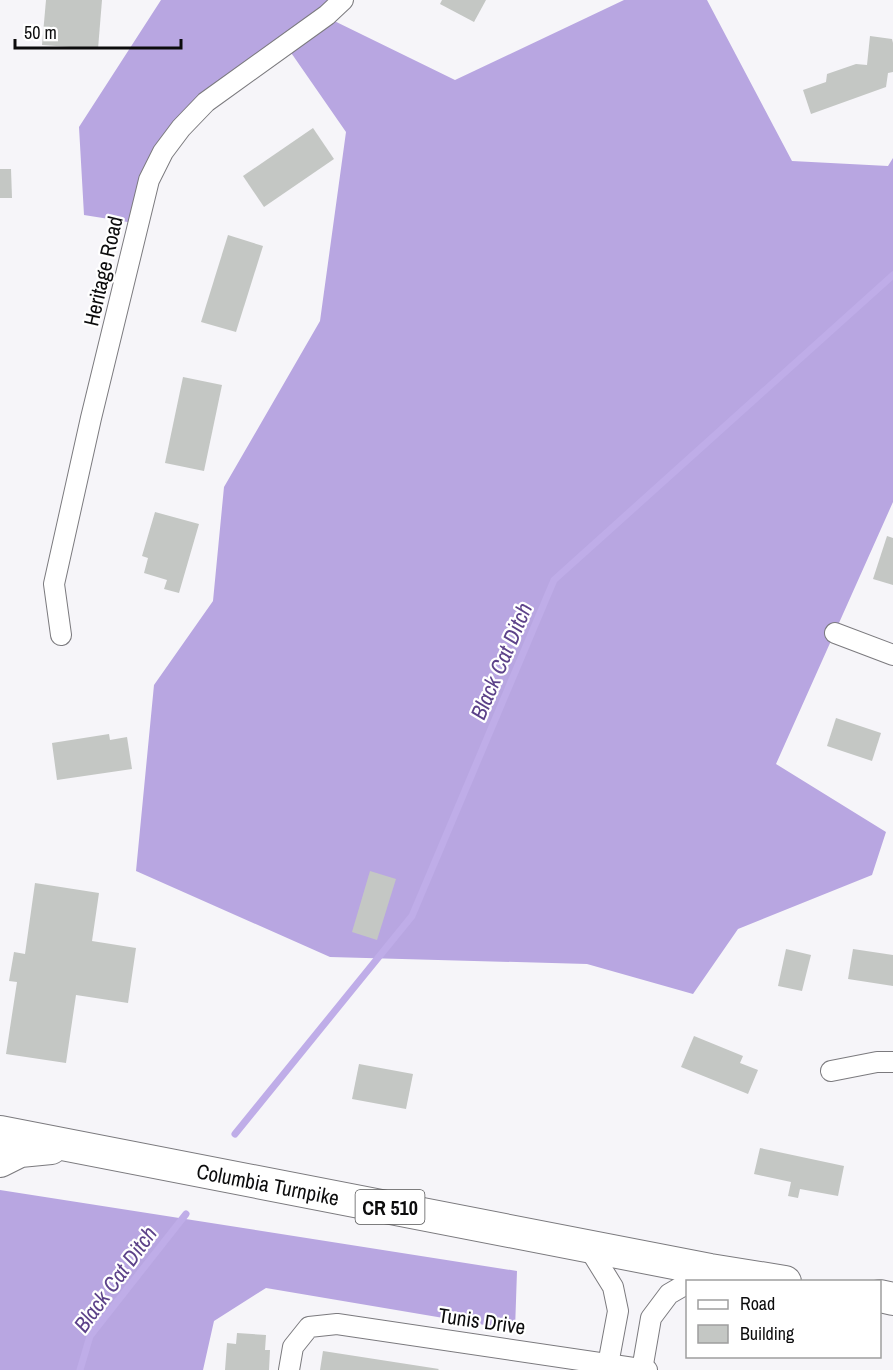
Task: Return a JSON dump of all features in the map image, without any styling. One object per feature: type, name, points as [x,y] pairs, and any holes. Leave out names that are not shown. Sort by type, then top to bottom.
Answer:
[{"type":"main road","name":"Columbia Turnpike","points":[[0,1132],[587,1245],[696,1278],[755,1280]]},
{"type":"main road","points":[[0,1161],[20,1151],[72,1146]]},
{"type":"street","name":"Heritage Road","points":[[61,635],[54,584],[91,418],[109,352],[149,180],[163,153],[181,128],[206,102],[327,15],[343,0]]},
{"type":"street","points":[[835,633],[893,655]]},
{"type":"street","points":[[831,1071],[877,1062],[893,1062]]},
{"type":"street","points":[[587,1245],[613,1287],[618,1311],[608,1367]]},
{"type":"street","points":[[644,1370],[651,1318],[669,1294],[686,1284]]},
{"type":"street","name":"Tunis Drive","points":[[289,1370],[293,1347],[309,1327],[337,1324],[608,1367],[644,1370]]},
{"type":"shaded area","points":[[161,0],[328,0],[320,14],[455,80],[624,0],[707,0],[792,161],[888,166],[893,158],[893,502],[776,764],[886,832],[872,875],[738,929],[693,994],[587,964],[330,957],[136,871],[154,685],[213,601],[224,487],[320,321],[346,132],[285,44],[173,134],[134,223],[84,215],[79,127]]},
{"type":"shaded area","points":[[0,1190],[517,1271],[515,1330],[266,1288],[214,1321],[203,1370],[0,1370]]},
{"type":"building","points":[[46,0],[102,0],[98,49],[42,45]]},
{"type":"building","points":[[442,0],[486,0],[474,22],[440,4]]},
{"type":"building","points":[[870,36],[892,39],[893,72],[888,73],[886,87],[811,114],[803,90],[826,82],[827,74],[856,64],[867,65]]},
{"type":"building","points":[[313,128],[334,159],[264,207],[243,176]]},
{"type":"building","points":[[0,169],[11,169],[12,198],[0,198]]},
{"type":"building","points":[[228,235],[263,246],[236,332],[201,322]]},
{"type":"building","points":[[183,377],[222,385],[204,471],[165,463]]},
{"type":"building","points":[[155,512],[199,524],[179,593],[164,589],[167,580],[144,573],[148,558],[142,556]]},
{"type":"building","points":[[887,536],[893,538],[893,585],[873,579]]},
{"type":"building","points":[[836,718],[881,733],[872,761],[827,746]]},
{"type":"building","points":[[109,734],[110,740],[127,737],[132,769],[57,780],[52,743]]},
{"type":"building","points":[[370,871],[396,879],[377,940],[352,932]]},
{"type":"building","points":[[35,883],[99,893],[92,941],[136,948],[128,1003],[76,995],[66,1063],[6,1054],[17,982],[9,981],[14,952],[25,954]]},
{"type":"building","points":[[786,949],[811,955],[802,991],[778,986]]},
{"type":"building","points":[[853,949],[893,955],[893,986],[848,979]]},
{"type":"building","points":[[694,1036],[743,1056],[740,1063],[758,1070],[748,1094],[681,1067]]},
{"type":"building","points":[[359,1064],[413,1074],[406,1109],[352,1099]]},
{"type":"building","points":[[760,1148],[844,1166],[838,1196],[800,1189],[798,1198],[788,1196],[791,1182],[754,1174]]},
{"type":"building","points":[[237,1333],[266,1335],[265,1350],[270,1350],[269,1370],[225,1370],[227,1343],[236,1344]]},
{"type":"building","points":[[323,1351],[439,1369],[320,1370]]},
{"type":"waterway","name":"Black Cat Ditch","points":[[235,1134],[412,916],[554,580],[893,275]]},
{"type":"waterway","name":"Black Cat Ditch","points":[[80,1370],[90,1336],[186,1214]]}]
